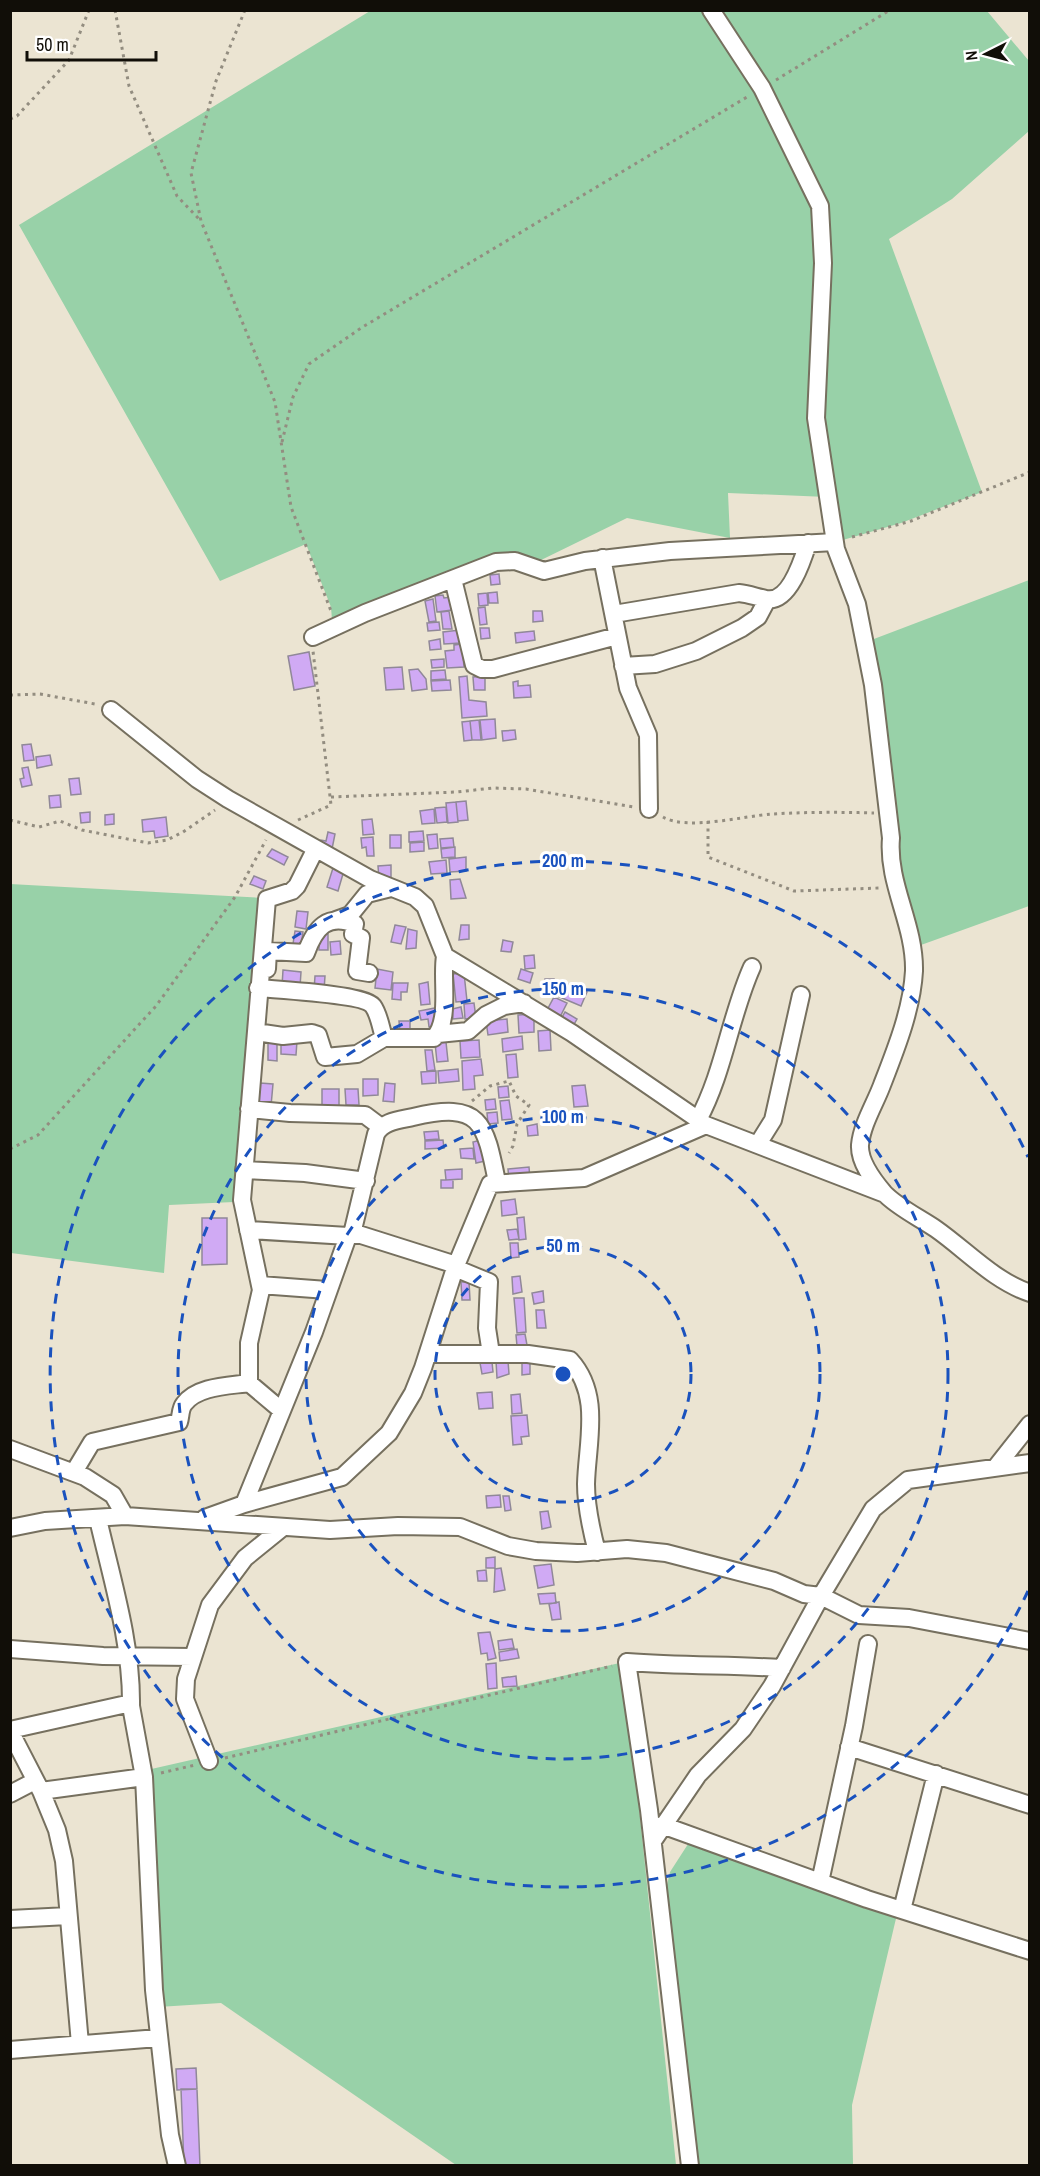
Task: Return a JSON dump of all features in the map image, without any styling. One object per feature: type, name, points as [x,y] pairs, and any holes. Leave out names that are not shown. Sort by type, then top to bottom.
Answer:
[{"type":"street","points":[[711,10],[762,88],[820,206],[823,263],[816,418],[835,542],[855,597],[876,703],[891,837],[890,856],[896,888],[912,937],[912,993],[860,1144],[866,1166],[885,1195]]},
{"type":"street","points":[[313,637],[496,562],[515,561],[544,571],[602,558],[670,551],[835,542]]},
{"type":"street","points":[[623,666],[655,664],[696,651],[742,628],[758,617],[767,600],[780,594],[798,573],[808,543]]},
{"type":"street","points":[[602,558],[623,666],[633,704],[648,735],[649,809]]},
{"type":"street","points":[[453,579],[471,656],[474,665],[482,669],[493,669],[617,636]]},
{"type":"street","points":[[614,614],[739,593],[752,594],[767,600]]},
{"type":"street","points":[[111,710],[196,779],[228,799],[315,850],[370,879],[415,897],[425,906],[445,956],[445,1000],[438,1034],[434,1038],[425,1040],[384,1038],[357,1054],[325,1057],[318,1035],[312,1033],[283,1036],[256,1032]]},
{"type":"street","points":[[249,1383],[249,1343],[261,1290],[242,1200],[267,899],[292,891],[297,886],[315,850]]},
{"type":"street","points":[[258,988],[265,981],[268,951],[306,953],[313,933],[326,923],[350,915],[367,894],[391,888]]},
{"type":"street","points":[[336,920],[355,924],[353,934],[361,938],[357,970],[369,973]]},
{"type":"street","points":[[445,956],[524,1004],[702,1123],[885,1195],[950,1239],[1001,1279],[1029,1293]]},
{"type":"street","points":[[496,1177],[584,1178],[702,1123],[752,967]]},
{"type":"street","points":[[258,988],[348,997],[366,1001],[374,1007],[384,1038]]},
{"type":"street","points":[[758,1144],[773,1120],[801,995]]},
{"type":"street","points":[[438,1034],[468,1031],[486,1015],[504,1006],[524,1004]]},
{"type":"street","points":[[249,1109],[290,1113],[365,1115],[381,1127]]},
{"type":"street","points":[[244,1504],[314,1332],[327,1290],[350,1235],[366,1181],[376,1134],[381,1127],[438,1111],[459,1111],[471,1115],[488,1136],[496,1177]]},
{"type":"street","points":[[244,1170],[304,1173],[366,1181]]},
{"type":"street","points":[[196,1521],[244,1504],[342,1477],[389,1433],[413,1393],[456,1266],[486,1191],[496,1177]]},
{"type":"street","points":[[248,1230],[350,1235],[398,1245],[456,1266],[489,1282],[487,1328],[491,1354]]},
{"type":"street","points":[[260,1285],[327,1290]]},
{"type":"street","points":[[428,1354],[528,1354],[570,1360],[574,1364],[586,1392],[592,1415],[586,1483],[589,1521],[597,1552]]},
{"type":"street","points":[[74,1472],[92,1442],[179,1422],[182,1408],[192,1397],[204,1390],[249,1383],[281,1410]]},
{"type":"street","points":[[996,1467],[1029,1424]]},
{"type":"street","points":[[10,1449],[74,1472],[113,1495],[125,1516]]},
{"type":"street","points":[[653,1841],[698,1775],[743,1729],[782,1668],[821,1596],[873,1509],[908,1480],[1029,1463]]},
{"type":"street","points":[[10,1528],[54,1520],[125,1516],[282,1528],[460,1527],[508,1546],[536,1551],[597,1552],[627,1549],[666,1553],[774,1581],[804,1594],[821,1596],[858,1615],[909,1618],[1029,1641]]},
{"type":"street","points":[[98,1519],[128,1656],[133,1696],[131,1703],[144,1777],[158,2038],[170,2135],[177,2166]]},
{"type":"street","points":[[208,1761],[185,1699],[184,1687],[193,1657],[210,1605],[245,1558],[282,1528]]},
{"type":"street","points":[[820,1882],[868,1644]]},
{"type":"street","points":[[10,1649],[128,1656],[193,1657]]},
{"type":"street","points":[[690,2166],[653,1841],[627,1662],[782,1668]]},
{"type":"street","points":[[80,2044],[63,1862],[57,1830],[10,1731],[131,1703]]},
{"type":"street","points":[[849,1747],[1029,1805]]},
{"type":"street","points":[[902,1910],[936,1774]]},
{"type":"street","points":[[10,1794],[38,1786],[144,1777]]},
{"type":"street","points":[[662,1825],[820,1882],[1029,1951]]},
{"type":"street","points":[[10,1919],[68,1916]]},
{"type":"street","points":[[10,2050],[158,2038]]},
{"type":"path","points":[[10,119],[17,116],[69,60],[89,10]]},
{"type":"path","points":[[115,10],[129,86],[177,196],[201,221]]},
{"type":"path","points":[[10,1149],[38,1135],[156,1006],[235,897],[254,859],[275,827],[313,815],[331,805],[313,637],[332,620],[331,607],[291,507],[275,402],[201,221],[191,173],[216,81],[245,10]]},
{"type":"path","points":[[281,443],[293,397],[309,364],[361,328],[890,10]]},
{"type":"path","points":[[835,542],[911,521],[1029,471]]},
{"type":"path","points":[[11,693],[88,702],[111,710]]},
{"type":"path","points":[[331,797],[457,792],[493,788],[526,789],[649,809],[670,821],[708,821],[772,814],[887,814]]},
{"type":"path","points":[[10,820],[39,827],[60,821],[82,830],[148,843],[167,840],[183,832],[228,799]]},
{"type":"path","points":[[708,821],[708,857],[794,891],[896,888]]},
{"type":"path","points":[[459,1111],[490,1086],[509,1081],[516,1096],[529,1105],[517,1124],[513,1146],[496,1177]]},
{"type":"path","points":[[144,1777],[627,1662]]},
{"type":"green space","points":[[370,11],[987,11],[1029,61],[1029,131],[952,199],[889,239],[982,492],[901,523],[836,542],[827,497],[728,493],[730,538],[627,518],[535,563],[494,566],[332,620],[331,607],[306,544],[220,581],[19,225]]},
{"type":"green space","points":[[1029,580],[1029,906],[921,945],[898,889],[866,642]]},
{"type":"green space","points":[[10,884],[264,898],[234,1202],[169,1205],[164,1273],[11,1253]]},
{"type":"green space","points":[[624,1662],[676,2165],[456,2165],[221,2003],[158,2007],[147,1770]]},
{"type":"green space","points":[[690,1841],[898,1910],[852,2105],[853,2165],[696,2165],[664,1898],[670,1872]]},
{"type":"building","points":[[499,574],[500,584],[491,585],[490,575]]},
{"type":"building","points":[[497,592],[498,603],[489,603],[488,593]]},
{"type":"building","points":[[487,593],[488,605],[479,606],[478,594]]},
{"type":"building","points":[[443,595],[444,598],[451,597],[452,610],[437,612],[435,596]]},
{"type":"building","points":[[433,599],[436,621],[429,622],[425,601]]},
{"type":"building","points":[[485,607],[487,624],[480,625],[478,608]]},
{"type":"building","points":[[449,611],[452,629],[443,629],[441,612]]},
{"type":"building","points":[[533,611],[542,611],[543,621],[533,622]]},
{"type":"building","points":[[439,622],[440,630],[428,631],[427,623]]},
{"type":"building","points":[[480,628],[489,628],[490,638],[481,639]]},
{"type":"building","points":[[460,630],[461,643],[444,644],[443,632]]},
{"type":"building","points":[[534,631],[535,640],[516,643],[515,633]]},
{"type":"building","points":[[440,639],[441,649],[430,650],[429,641]]},
{"type":"building","points":[[462,644],[464,667],[447,668],[445,651],[454,650],[454,645]]},
{"type":"building","points":[[309,652],[315,686],[294,690],[288,656]]},
{"type":"building","points":[[444,659],[444,667],[432,668],[431,660]]},
{"type":"building","points":[[402,667],[404,689],[386,690],[384,668]]},
{"type":"building","points":[[418,669],[426,679],[427,689],[412,691],[409,670]]},
{"type":"building","points":[[445,670],[446,679],[431,680],[431,671]]},
{"type":"building","points":[[467,676],[469,700],[486,702],[487,716],[462,718],[459,677]]},
{"type":"building","points":[[485,676],[485,690],[474,690],[473,677]]},
{"type":"building","points":[[450,680],[451,690],[432,691],[431,681]]},
{"type":"building","points":[[518,681],[518,686],[530,685],[531,697],[514,698],[513,682]]},
{"type":"building","points":[[495,719],[496,738],[482,740],[480,720]]},
{"type":"building","points":[[479,720],[481,740],[472,740],[470,721]]},
{"type":"building","points":[[470,721],[472,740],[464,741],[462,722]]},
{"type":"building","points":[[515,730],[516,739],[503,741],[502,731]]},
{"type":"building","points":[[31,744],[34,760],[24,761],[22,745]]},
{"type":"building","points":[[50,755],[52,765],[37,768],[36,757]]},
{"type":"building","points":[[28,767],[32,785],[22,787],[20,779],[24,778],[22,768]]},
{"type":"building","points":[[79,778],[81,794],[71,795],[69,779]]},
{"type":"building","points":[[60,795],[61,807],[50,808],[49,796]]},
{"type":"building","points":[[466,801],[468,820],[458,821],[456,802]]},
{"type":"building","points":[[456,802],[458,822],[448,823],[446,803]]},
{"type":"building","points":[[446,807],[447,822],[437,823],[435,808]]},
{"type":"building","points":[[434,809],[435,823],[422,824],[420,811]]},
{"type":"building","points":[[90,812],[90,822],[81,823],[80,813]]},
{"type":"building","points":[[114,814],[114,824],[105,825],[105,815]]},
{"type":"building","points":[[166,817],[168,836],[155,838],[154,831],[143,832],[142,820]]},
{"type":"building","points":[[372,819],[374,834],[363,835],[362,820]]},
{"type":"building","points":[[423,831],[424,841],[409,842],[409,832]]},
{"type":"building","points":[[328,832],[335,834],[332,849],[319,846],[321,840],[326,841]]},
{"type":"building","points":[[437,834],[438,848],[429,849],[427,835]]},
{"type":"building","points":[[390,835],[401,835],[401,848],[390,848]]},
{"type":"building","points":[[373,837],[374,856],[367,856],[366,847],[362,848],[361,838]]},
{"type":"building","points":[[453,838],[454,847],[441,848],[440,839]]},
{"type":"building","points":[[424,842],[424,851],[410,852],[410,843]]},
{"type":"building","points":[[455,847],[455,857],[442,858],[441,849]]},
{"type":"building","points":[[272,849],[288,857],[284,865],[267,856]]},
{"type":"building","points":[[466,857],[466,871],[450,872],[449,859]]},
{"type":"building","points":[[446,860],[447,873],[431,874],[429,862]]},
{"type":"building","points":[[391,865],[391,878],[379,879],[378,866]]},
{"type":"building","points":[[345,867],[338,891],[327,887],[333,868]]},
{"type":"building","points":[[254,876],[266,881],[263,889],[250,884]]},
{"type":"building","points":[[460,879],[466,898],[451,899],[450,880]]},
{"type":"building","points":[[297,911],[308,912],[306,929],[295,927]]},
{"type":"building","points":[[395,925],[406,927],[401,944],[391,942]]},
{"type":"building","points":[[461,925],[469,925],[469,939],[459,940]]},
{"type":"building","points":[[408,929],[417,931],[416,948],[406,949]]},
{"type":"building","points":[[295,931],[303,932],[301,946],[293,944]]},
{"type":"building","points":[[319,934],[328,934],[328,950],[319,950]]},
{"type":"building","points":[[503,940],[513,942],[511,952],[501,951]]},
{"type":"building","points":[[340,941],[341,954],[331,955],[330,942]]},
{"type":"building","points":[[534,955],[535,968],[525,969],[524,956]]},
{"type":"building","points":[[377,969],[393,972],[391,990],[375,988]]},
{"type":"building","points":[[521,969],[533,973],[530,983],[518,979]]},
{"type":"building","points":[[283,970],[301,972],[300,987],[282,986]]},
{"type":"building","points":[[464,973],[467,1001],[456,1002],[453,974]]},
{"type":"building","points":[[315,976],[325,976],[324,990],[314,990]]},
{"type":"building","points":[[545,979],[554,979],[554,994],[544,994]]},
{"type":"building","points":[[560,981],[587,992],[581,1006],[555,995]]},
{"type":"building","points":[[428,982],[430,1004],[421,1005],[419,984]]},
{"type":"building","points":[[393,983],[408,983],[407,992],[401,992],[401,1000],[392,999]]},
{"type":"building","points":[[554,997],[567,1003],[559,1019],[546,1012]]},
{"type":"building","points":[[474,1003],[476,1018],[465,1019],[464,1004]]},
{"type":"building","points":[[461,1007],[463,1018],[453,1019],[452,1009]]},
{"type":"building","points":[[435,1008],[437,1026],[429,1027],[428,1019],[421,1020],[419,1011]]},
{"type":"building","points":[[565,1012],[577,1019],[572,1028],[560,1021]]},
{"type":"building","points":[[534,1014],[534,1032],[519,1033],[518,1015]]},
{"type":"building","points":[[507,1019],[508,1032],[488,1035],[486,1021]]},
{"type":"building","points":[[399,1021],[410,1021],[410,1032],[400,1032]]},
{"type":"building","points":[[550,1030],[551,1050],[539,1051],[538,1031]]},
{"type":"building","points":[[522,1036],[523,1049],[503,1052],[502,1039]]},
{"type":"building","points":[[268,1040],[277,1040],[277,1061],[268,1060]]},
{"type":"building","points":[[281,1040],[297,1041],[296,1055],[281,1054]]},
{"type":"building","points":[[479,1040],[480,1057],[461,1058],[460,1041]]},
{"type":"building","points":[[446,1042],[448,1061],[437,1062],[435,1043]]},
{"type":"building","points":[[425,1050],[432,1050],[435,1070],[427,1071]]},
{"type":"building","points":[[516,1054],[518,1077],[508,1078],[506,1055]]},
{"type":"building","points":[[481,1059],[483,1075],[474,1076],[475,1089],[463,1090],[462,1061]]},
{"type":"building","points":[[458,1069],[459,1081],[439,1083],[438,1071]]},
{"type":"building","points":[[436,1071],[436,1083],[422,1084],[421,1072]]},
{"type":"building","points":[[363,1079],[378,1079],[378,1095],[363,1096]]},
{"type":"building","points":[[260,1083],[273,1084],[271,1106],[258,1104]]},
{"type":"building","points":[[385,1083],[395,1084],[394,1102],[383,1101]]},
{"type":"building","points":[[585,1085],[588,1106],[574,1107],[572,1086]]},
{"type":"building","points":[[508,1086],[509,1097],[499,1098],[498,1087]]},
{"type":"building","points":[[322,1089],[339,1089],[339,1110],[322,1110]]},
{"type":"building","points":[[345,1089],[358,1089],[359,1105],[346,1105]]},
{"type":"building","points":[[495,1099],[496,1109],[486,1110],[485,1100]]},
{"type":"building","points":[[509,1100],[512,1119],[502,1120],[500,1101]]},
{"type":"building","points":[[497,1112],[498,1123],[488,1124],[487,1113]]},
{"type":"building","points":[[537,1124],[538,1135],[528,1136],[527,1126]]},
{"type":"building","points":[[438,1131],[439,1139],[425,1140],[424,1132]]},
{"type":"building","points":[[485,1139],[490,1160],[476,1163],[473,1142]]},
{"type":"building","points":[[443,1140],[444,1148],[425,1149],[425,1141]]},
{"type":"building","points":[[473,1148],[474,1159],[461,1158],[460,1149]]},
{"type":"building","points":[[529,1167],[530,1179],[509,1181],[508,1169]]},
{"type":"building","points":[[462,1169],[462,1179],[446,1180],[445,1170]]},
{"type":"building","points":[[441,1180],[453,1180],[453,1188],[441,1188]]},
{"type":"building","points":[[515,1199],[517,1214],[502,1216],[501,1201]]},
{"type":"building","points":[[524,1217],[526,1239],[519,1240],[517,1218]]},
{"type":"building","points":[[202,1218],[227,1218],[227,1264],[202,1265]]},
{"type":"building","points":[[517,1229],[519,1239],[509,1240],[507,1230]]},
{"type":"building","points":[[510,1243],[518,1243],[519,1257],[511,1258]]},
{"type":"building","points":[[520,1276],[522,1292],[513,1294],[512,1277]]},
{"type":"building","points":[[461,1282],[469,1282],[470,1300],[462,1300]]},
{"type":"building","points":[[543,1291],[544,1302],[534,1304],[532,1293]]},
{"type":"building","points":[[514,1298],[524,1298],[526,1332],[517,1333]]},
{"type":"building","points":[[536,1310],[544,1310],[546,1328],[537,1328]]},
{"type":"building","points":[[525,1334],[527,1345],[517,1346],[516,1335]]},
{"type":"building","points":[[496,1361],[508,1361],[509,1374],[497,1378]]},
{"type":"building","points":[[492,1362],[493,1372],[482,1374],[480,1363]]},
{"type":"building","points":[[522,1363],[530,1363],[530,1374],[522,1375]]},
{"type":"building","points":[[492,1392],[493,1408],[479,1409],[477,1393]]},
{"type":"building","points":[[520,1394],[522,1413],[512,1414],[511,1395]]},
{"type":"building","points":[[527,1415],[529,1436],[521,1437],[522,1444],[513,1445],[511,1416]]},
{"type":"building","points":[[500,1495],[501,1507],[487,1508],[486,1496]]},
{"type":"building","points":[[503,1496],[509,1496],[511,1510],[505,1511]]},
{"type":"building","points":[[548,1511],[551,1527],[542,1529],[540,1512]]},
{"type":"building","points":[[495,1557],[495,1568],[486,1568],[486,1558]]},
{"type":"building","points":[[551,1564],[554,1585],[538,1588],[534,1566]]},
{"type":"building","points":[[501,1568],[505,1590],[494,1592],[495,1569]]},
{"type":"building","points":[[486,1570],[487,1581],[478,1581],[477,1571]]},
{"type":"building","points":[[555,1593],[556,1603],[540,1604],[538,1594]]},
{"type":"building","points":[[559,1602],[561,1619],[552,1620],[549,1604]]},
{"type":"building","points":[[490,1632],[496,1658],[488,1660],[487,1653],[481,1654],[478,1633]]},
{"type":"building","points":[[512,1639],[514,1648],[499,1650],[498,1641]]},
{"type":"building","points":[[517,1649],[519,1658],[500,1661],[499,1652]]},
{"type":"building","points":[[496,1663],[497,1688],[488,1689],[486,1664]]},
{"type":"building","points":[[516,1676],[517,1686],[503,1687],[502,1678]]},
{"type":"building","points":[[196,2068],[197,2089],[177,2090],[176,2069]]},
{"type":"building","points":[[181,2089],[197,2089],[200,2166],[184,2166]]}]
